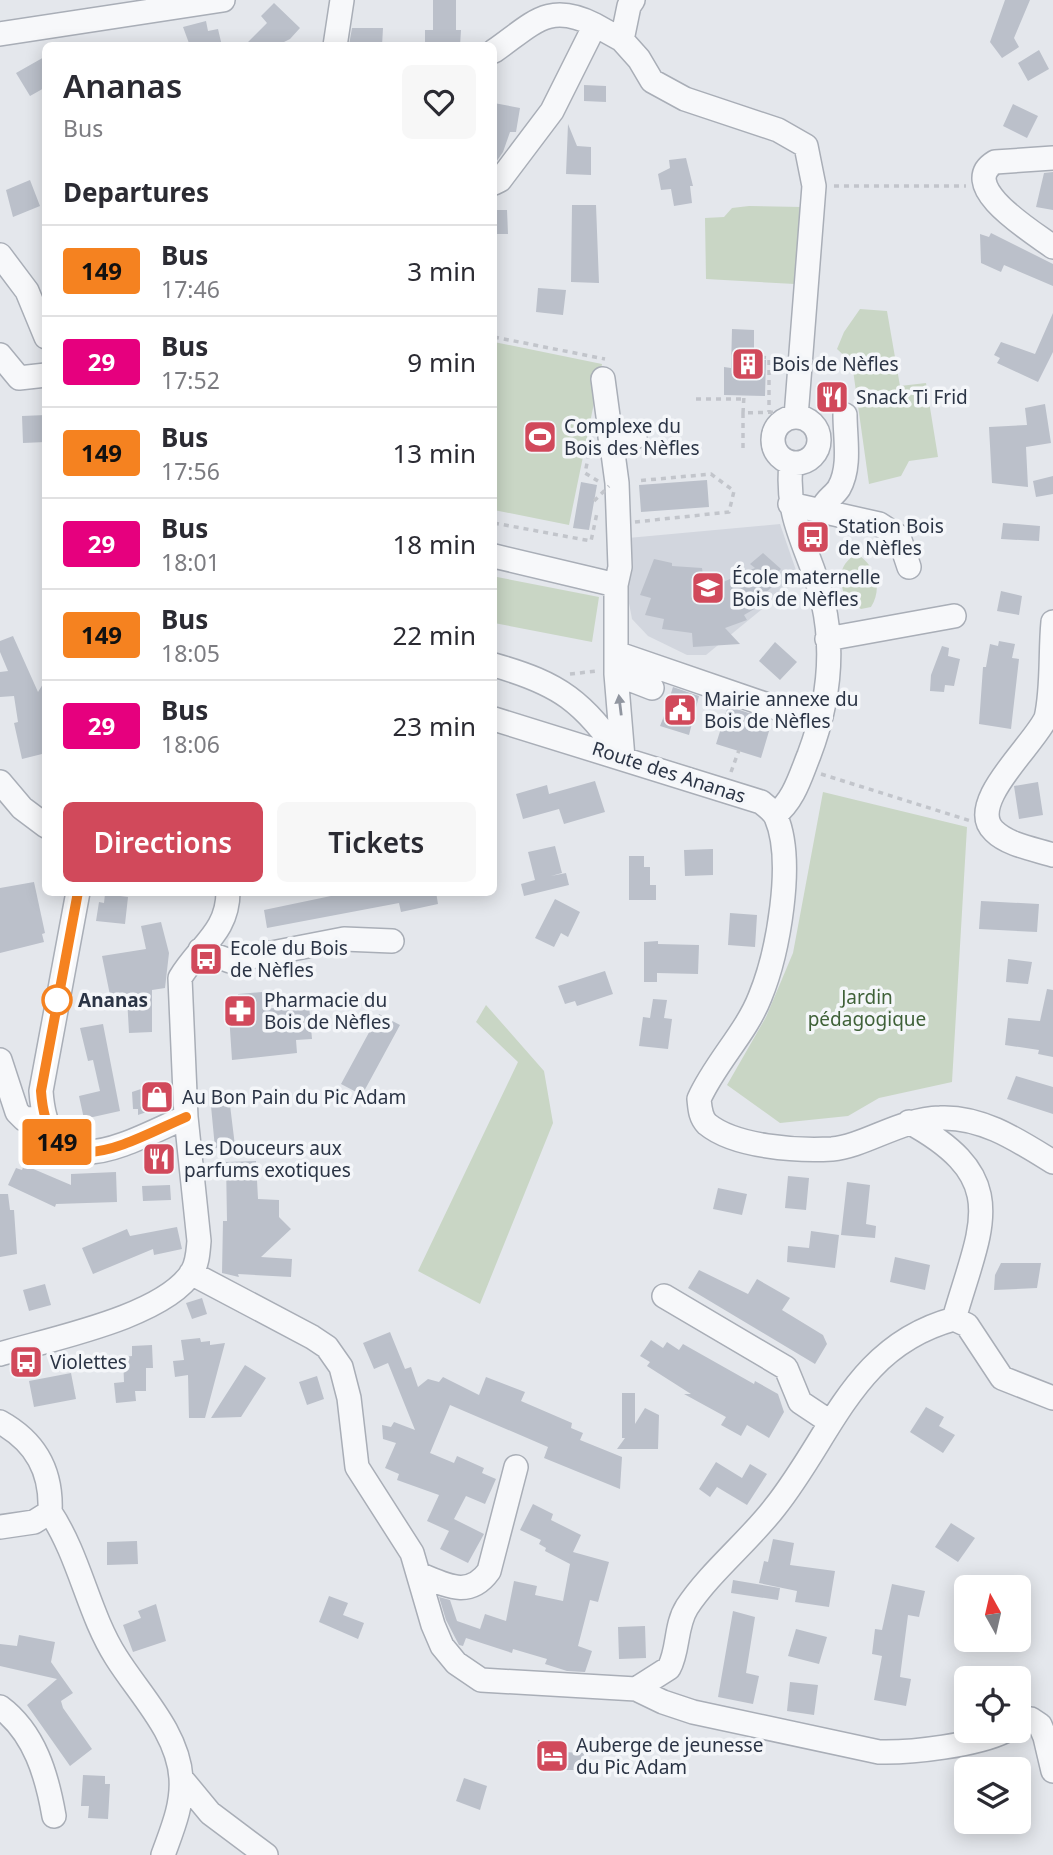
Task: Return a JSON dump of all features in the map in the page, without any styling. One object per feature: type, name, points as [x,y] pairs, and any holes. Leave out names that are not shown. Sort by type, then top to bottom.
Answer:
[{"type":"street","points":[[0,34],[223,0]]},
{"type":"street","points":[[336,42],[342,0]]},
{"type":"street","points":[[622,40],[629,6],[633,0]]},
{"type":"street","points":[[497,49],[549,14],[575,15],[622,40],[639,59],[652,81],[685,99],[778,130],[806,146],[814,186],[787,415],[773,438],[778,454],[791,463]]},
{"type":"street","points":[[497,182],[552,111],[596,25]]},
{"type":"street","points":[[1053,158],[995,162],[986,170],[985,186],[1003,210],[1053,247]]},
{"type":"street","points":[[0,255],[27,292],[42,328]]},
{"type":"street","points":[[0,355],[19,378],[42,375]]},
{"type":"street","points":[[603,379],[601,435],[613,485],[618,524],[620,567],[616,585],[616,665],[623,758]]},
{"type":"street","points":[[787,415],[811,422],[816,429],[819,445],[812,457],[791,463]]},
{"type":"street","points":[[822,509],[826,500],[836,493],[846,472],[845,415]]},
{"type":"street","points":[[601,435],[635,437]]},
{"type":"street","points":[[791,463],[790,504],[822,602],[829,687],[820,723],[795,790],[785,807],[775,815],[783,841],[783,879],[771,960],[760,999],[706,1084],[699,1099],[700,1113],[706,1123],[754,1144],[834,1149],[909,1122],[941,1118],[969,1121],[1018,1139],[1053,1163]]},
{"type":"street","points":[[790,504],[822,509],[879,524],[899,537],[909,567]]},
{"type":"street","points":[[497,557],[616,585]]},
{"type":"street","points":[[827,639],[954,617]]},
{"type":"street","points":[[1053,622],[1052,692],[1047,716],[1036,736],[990,797],[986,817],[995,832],[1008,840],[1053,855]]},
{"type":"street","points":[[616,665],[820,723]]},
{"type":"street","points":[[616,665],[652,688]]},
{"type":"street","points":[[497,666],[533,676],[566,693],[600,726],[623,758]]},
{"type":"street","name":"Route des Ananas","points":[[497,720],[761,802],[775,815]]},
{"type":"street","points":[[0,782],[22,808],[42,823]]},
{"type":"street","points":[[77,896],[41,1091],[43,1118],[50,1134],[58,1143],[87,1152],[110,1150],[186,1117]]},
{"type":"street","points":[[0,1354],[136,1314],[172,1291],[191,1273],[198,1258],[199,1241],[186,1117],[180,978],[223,923],[227,896]]},
{"type":"street","points":[[200,950],[230,961],[344,939],[392,942]]},
{"type":"street","points":[[0,1060],[17,1112],[24,1119],[43,1118]]},
{"type":"street","points":[[909,1122],[951,1150],[973,1175],[981,1193],[982,1221],[954,1319]]},
{"type":"street","points":[[191,1273],[327,1347],[341,1367],[346,1382],[357,1467],[400,1532],[419,1574],[433,1625],[442,1646],[456,1662],[481,1680],[636,1689],[663,1702],[694,1712],[879,1752],[903,1753],[958,1743]]},
{"type":"street","points":[[664,1297],[786,1368],[800,1402],[830,1422]]},
{"type":"street","points":[[636,1689],[669,1668],[686,1609],[781,1500],[830,1422],[870,1367],[901,1340],[926,1327],[954,1319],[967,1325],[1002,1378],[1053,1398]]},
{"type":"street","points":[[0,1422],[18,1432],[37,1453],[49,1476],[50,1512],[71,1548],[114,1655],[167,1732],[181,1779],[178,1814],[163,1855]]},
{"type":"street","points":[[419,1574],[456,1589],[472,1588],[481,1581],[489,1571],[516,1467]]},
{"type":"street","points":[[0,1527],[34,1522],[50,1512]]},
{"type":"street","points":[[0,1707],[25,1735],[41,1760],[54,1816]]},
{"type":"street","points":[[1031,1719],[1040,1725],[1053,1771]]},
{"type":"street","points":[[181,1779],[210,1813],[266,1855]]},
{"type":"path","points":[[814,186],[985,186]]},
{"type":"path","points":[[497,338],[606,359],[603,379]]},
{"type":"path","points":[[761,357],[769,358],[769,412]]},
{"type":"path","points":[[696,399],[743,397],[743,448]]},
{"type":"path","points":[[743,413],[769,412],[787,415]]},
{"type":"path","points":[[497,524],[591,541],[603,484],[585,473],[601,435]]},
{"type":"path","points":[[594,501],[613,485],[710,474],[734,491],[729,512],[618,524]]},
{"type":"path","points":[[569,674],[616,665]]},
{"type":"path","points":[[728,781],[739,750]]},
{"type":"path","points":[[821,774],[968,821],[986,817]]},
{"type":"shaded area","name":"École maternelle Bois de Nèfles","points":[[780,524],[799,579],[706,655],[687,655],[648,636],[632,619],[628,598],[628,538]]},
{"type":"green space","points":[[802,207],[795,284],[706,279],[705,218],[724,217],[732,208]]},
{"type":"green space","points":[[860,309],[887,311],[900,386],[926,383],[938,457],[909,461],[901,476],[869,484],[852,363],[837,349],[844,332]]},
{"type":"green space","name":"Complexe du Bois des Nèfles","points":[[497,343],[602,364],[569,525],[497,511]]},
{"type":"green space","points":[[853,556],[860,556],[874,573],[877,586],[871,607],[861,609],[845,598],[841,575],[844,565]]},
{"type":"green space","points":[[497,577],[599,597],[592,642],[497,624]]},
{"type":"green space","name":"Jardin pédagogique","points":[[823,792],[967,827],[952,1082],[879,1098],[848,1116],[780,1123],[727,1085],[766,1017],[793,953]]},
{"type":"green space","points":[[486,1005],[544,1071],[553,1123],[480,1304],[418,1271],[518,1062],[476,1022]]},
{"type":"building","points":[[433,0],[456,0],[456,30],[461,30],[460,42],[425,42],[425,30],[433,30]]},
{"type":"building","points":[[1005,0],[1030,0],[1014,38],[1019,47],[1002,58],[990,42]]},
{"type":"building","points":[[274,3],[300,28],[284,42],[248,42],[267,23],[261,16]]},
{"type":"building","points":[[206,21],[208,31],[218,29],[221,42],[189,42],[183,27]]},
{"type":"building","points":[[352,28],[383,28],[382,42],[350,42]]},
{"type":"building","points":[[1039,50],[1049,69],[1028,81],[1018,63]]},
{"type":"building","points":[[42,58],[42,89],[30,96],[16,73]]},
{"type":"building","points":[[584,85],[606,86],[606,102],[584,101]]},
{"type":"building","points":[[497,104],[520,108],[516,132],[510,132],[497,161]]},
{"type":"building","points":[[1013,104],[1038,116],[1027,138],[1003,126]]},
{"type":"building","points":[[568,124],[577,146],[591,147],[591,175],[566,174]]},
{"type":"building","points":[[686,158],[693,186],[690,186],[692,203],[674,206],[671,189],[661,190],[658,174],[670,168],[669,160]]},
{"type":"building","points":[[1053,172],[1053,210],[1036,207],[1044,173]]},
{"type":"building","points":[[30,180],[40,206],[13,217],[6,190]]},
{"type":"building","points":[[572,205],[596,205],[599,283],[571,282]]},
{"type":"building","points":[[497,210],[507,210],[508,234],[497,234]]},
{"type":"building","points":[[991,233],[1053,264],[1053,286],[1004,265],[1001,272],[981,263],[980,234],[989,237]]},
{"type":"building","points":[[538,288],[566,290],[563,315],[536,312]]},
{"type":"building","points":[[1053,313],[1053,352],[1038,382],[997,363],[1000,358],[994,355],[1001,342],[1035,354]]},
{"type":"building","name":"Bois de Nèfles","points":[[732,329],[754,330],[754,360],[766,360],[765,396],[724,395],[724,367],[731,368]]},
{"type":"building","points":[[1045,404],[1051,443],[1026,447],[1028,487],[992,483],[989,427],[1027,425],[1025,408]]},
{"type":"building","points":[[42,415],[42,442],[23,443],[22,416]]},
{"type":"building","points":[[1053,476],[1053,494],[1036,497],[1033,481]]},
{"type":"building","points":[[707,480],[709,507],[641,512],[639,485]]},
{"type":"building","points":[[581,482],[597,485],[589,530],[573,528]]},
{"type":"building","points":[[1003,523],[1040,526],[1039,541],[1001,539]]},
{"type":"building","points":[[763,553],[781,569],[768,583],[772,587],[757,600],[761,605],[744,615],[747,620],[725,628],[740,644],[693,647],[692,633],[662,629],[664,619],[645,615],[651,598],[640,595],[654,559],[672,563],[672,566],[702,568],[705,590],[755,568],[750,564]]},
{"type":"building","points":[[1001,591],[1022,596],[1019,615],[997,611]]},
{"type":"building","points":[[13,636],[38,692],[42,686],[42,754],[22,759],[14,723],[18,722],[14,696],[0,697],[0,672],[8,671],[0,652],[0,641]]},
{"type":"building","points":[[999,641],[1015,644],[1012,658],[1019,659],[1011,729],[979,724],[983,667],[986,667],[990,644],[998,646]]},
{"type":"building","points":[[775,642],[797,662],[780,680],[759,661]]},
{"type":"building","points":[[942,646],[949,648],[948,656],[960,659],[954,686],[945,685],[944,692],[930,691],[931,675]]},
{"type":"building","points":[[673,687],[699,696],[689,735],[660,726],[664,716],[668,715],[666,709]]},
{"type":"building","points":[[728,706],[772,721],[761,758],[716,744]]},
{"type":"building","points":[[595,781],[605,812],[564,824],[559,809],[523,819],[516,794],[547,785],[549,794]]},
{"type":"building","points":[[1038,782],[1043,815],[1019,819],[1014,786]]},
{"type":"building","points":[[555,846],[562,873],[551,876],[566,873],[569,885],[524,896],[521,884],[535,880],[528,852]]},
{"type":"building","points":[[713,849],[713,875],[685,876],[684,850]]},
{"type":"building","points":[[629,856],[644,856],[644,867],[650,867],[650,885],[656,885],[656,900],[629,900]]},
{"type":"building","points":[[34,882],[45,933],[42,934],[44,942],[0,953],[0,888]]},
{"type":"building","points":[[105,896],[128,897],[125,924],[96,921],[99,902],[104,903]]},
{"type":"building","points":[[331,896],[437,896],[438,904],[401,912],[399,903],[267,928],[264,910]]},
{"type":"building","points":[[555,899],[580,912],[568,937],[561,933],[554,947],[535,938]]},
{"type":"building","points":[[981,901],[1039,904],[1037,932],[979,929]]},
{"type":"building","points":[[730,913],[757,915],[755,947],[728,945]]},
{"type":"building","points":[[161,922],[169,953],[165,988],[152,990],[152,1032],[129,1033],[127,997],[111,1000],[102,956],[146,949],[141,926]]},
{"type":"building","points":[[658,941],[658,944],[699,945],[698,974],[657,973],[657,982],[644,982],[644,942]]},
{"type":"building","points":[[1008,959],[1032,962],[1028,984],[1006,982]]},
{"type":"building","points":[[605,971],[613,994],[577,1006],[575,1001],[565,1004],[558,986]]},
{"type":"building","points":[[1047,989],[1053,990],[1053,1057],[1038,1054],[1039,1050],[1005,1045],[1008,1018],[1040,1021]]},
{"type":"building","points":[[262,992],[263,1009],[309,1005],[312,1039],[296,1040],[297,1053],[232,1060],[228,999],[238,998],[238,994]]},
{"type":"building","points":[[653,999],[667,1000],[664,1018],[672,1019],[668,1049],[639,1046],[643,1017],[650,1018]]},
{"type":"building","points":[[379,1014],[400,1025],[362,1095],[341,1084]]},
{"type":"building","points":[[103,1024],[120,1111],[84,1119],[79,1096],[100,1091],[93,1060],[88,1061],[80,1028]]},
{"type":"building","points":[[1016,1076],[1053,1087],[1053,1114],[1007,1099]]},
{"type":"building","points":[[156,1084],[164,1106],[138,1115],[138,1109],[133,1109],[132,1092]]},
{"type":"building","points":[[230,1105],[235,1146],[215,1148],[211,1106]]},
{"type":"building","points":[[256,1161],[258,1199],[279,1200],[279,1217],[291,1229],[261,1257],[292,1259],[291,1277],[238,1274],[239,1277],[222,1273],[223,1221],[227,1221],[226,1162]]},
{"type":"building","points":[[24,1165],[71,1185],[71,1174],[116,1172],[117,1202],[56,1204],[55,1207],[8,1185],[16,1168],[22,1170]]},
{"type":"building","points":[[788,1176],[809,1178],[806,1210],[785,1208]]},
{"type":"building","points":[[847,1182],[870,1185],[866,1224],[876,1226],[875,1238],[841,1235]]},
{"type":"building","points":[[170,1185],[171,1200],[143,1201],[142,1186]]},
{"type":"building","points":[[718,1188],[747,1194],[742,1215],[713,1209]]},
{"type":"building","points":[[0,1194],[8,1194],[10,1210],[14,1210],[17,1254],[0,1257]]},
{"type":"building","points":[[177,1227],[182,1249],[154,1255],[153,1249],[93,1274],[82,1248],[127,1229],[130,1236]]},
{"type":"building","points":[[811,1231],[839,1235],[835,1268],[787,1262],[788,1246],[809,1248]]},
{"type":"building","points":[[895,1257],[930,1265],[925,1290],[890,1282]]},
{"type":"building","points":[[1001,1263],[1041,1263],[1037,1288],[994,1290],[995,1275]]},
{"type":"building","points":[[699,1270],[748,1294],[757,1279],[790,1298],[782,1310],[823,1335],[827,1344],[815,1364],[688,1288]]},
{"type":"building","points":[[45,1284],[51,1305],[29,1311],[23,1290]]},
{"type":"building","points":[[202,1298],[207,1314],[192,1319],[186,1303]]},
{"type":"building","points":[[390,1332],[405,1369],[411,1367],[418,1387],[428,1379],[439,1382],[443,1377],[479,1395],[486,1377],[525,1392],[521,1401],[572,1423],[571,1428],[583,1433],[580,1440],[622,1457],[620,1489],[544,1458],[548,1447],[450,1405],[430,1453],[454,1463],[457,1456],[484,1468],[482,1473],[496,1479],[485,1504],[466,1496],[454,1519],[484,1534],[468,1563],[440,1549],[449,1531],[427,1521],[439,1495],[397,1480],[399,1474],[385,1468],[396,1443],[383,1439],[382,1425],[391,1427],[394,1422],[415,1430],[388,1363],[374,1369],[363,1343]]},
{"type":"building","points":[[200,1338],[201,1342],[210,1341],[210,1345],[225,1343],[205,1418],[189,1418],[188,1375],[175,1377],[173,1361],[184,1360],[181,1340]]},
{"type":"building","points":[[651,1340],[663,1348],[667,1342],[679,1350],[683,1344],[754,1384],[755,1381],[778,1394],[784,1412],[769,1438],[747,1425],[741,1436],[721,1425],[726,1417],[684,1394],[691,1394],[647,1366],[650,1362],[640,1356]]},
{"type":"building","points":[[152,1345],[153,1368],[146,1368],[146,1391],[135,1391],[136,1401],[116,1403],[114,1383],[124,1382],[123,1357],[132,1356],[132,1346]]},
{"type":"building","points":[[245,1365],[266,1378],[241,1417],[211,1418]]},
{"type":"building","points":[[71,1373],[76,1399],[34,1407],[29,1381]]},
{"type":"building","points":[[317,1376],[324,1399],[307,1405],[299,1382]]},
{"type":"building","points":[[622,1393],[635,1393],[635,1424],[645,1408],[659,1415],[658,1449],[617,1449],[625,1438],[622,1438]]},
{"type":"building","points":[[926,1407],[944,1417],[939,1426],[955,1435],[943,1453],[910,1432]]},
{"type":"building","points":[[716,1462],[742,1478],[750,1464],[767,1474],[747,1505],[717,1487],[710,1497],[699,1489]]},
{"type":"building","points":[[533,1504],[553,1514],[551,1520],[581,1535],[573,1552],[609,1562],[598,1602],[590,1600],[578,1646],[592,1651],[585,1672],[567,1671],[545,1664],[547,1659],[513,1649],[512,1653],[466,1638],[463,1646],[459,1645],[446,1620],[439,1597],[450,1600],[457,1621],[480,1629],[485,1614],[506,1621],[514,1581],[537,1586],[535,1595],[563,1601],[570,1564],[545,1551],[546,1548],[539,1544],[541,1540],[520,1530]]},
{"type":"building","points":[[951,1523],[975,1538],[958,1562],[935,1547]]},
{"type":"building","points":[[773,1539],[794,1543],[790,1565],[835,1571],[829,1607],[795,1602],[797,1591],[759,1583],[764,1561],[768,1562]]},
{"type":"building","points":[[137,1541],[138,1564],[107,1565],[107,1542]]},
{"type":"building","points":[[733,1580],[780,1588],[778,1600],[731,1593]]},
{"type":"building","points":[[892,1584],[925,1591],[919,1617],[908,1615],[900,1677],[911,1679],[906,1706],[874,1700],[882,1656],[872,1654],[875,1629],[882,1630]]},
{"type":"building","points":[[329,1596],[348,1603],[343,1615],[364,1623],[358,1639],[319,1622]]},
{"type":"building","points":[[156,1604],[166,1641],[133,1652],[123,1625],[141,1618],[138,1611]]},
{"type":"building","points":[[733,1611],[755,1617],[746,1673],[759,1676],[753,1704],[718,1697]]},
{"type":"building","points":[[645,1626],[646,1658],[619,1659],[618,1627]]},
{"type":"building","points":[[796,1629],[827,1637],[819,1664],[788,1656]]},
{"type":"building","points":[[19,1635],[55,1642],[51,1662],[73,1693],[61,1701],[63,1708],[92,1749],[70,1766],[27,1705],[57,1679],[0,1666],[0,1644],[17,1646]]},
{"type":"building","points":[[790,1682],[818,1685],[814,1715],[787,1711]]},
{"type":"building","points":[[538,1740],[563,1741],[562,1752],[584,1753],[584,1770],[538,1770]]},
{"type":"building","points":[[83,1775],[105,1776],[105,1784],[110,1784],[108,1819],[88,1818],[89,1806],[81,1806]]},
{"type":"building","points":[[464,1778],[487,1786],[480,1810],[456,1801]]},
{"type":"bus line","name":"149","points":[[77,896],[41,1091],[43,1118],[50,1134],[58,1143],[73,1150],[110,1150],[186,1117]]},
{"type":"place","name":"Bois de Nèfles","points":[[748,364]]},
{"type":"place","name":"Snack Ti Frid","points":[[832,397]]},
{"type":"place","name":"Complexe du Bois des Nèfles","points":[[540,437]]},
{"type":"place","name":"Station Bois de Nèfles","points":[[813,537]]},
{"type":"place","name":"École maternelle Bois de Nèfles","points":[[708,588]]},
{"type":"place","name":"Mairie annexe du Bois de Nèfles","points":[[680,710]]},
{"type":"place","name":"Ecole du Bois de Nèfles","points":[[206,959]]},
{"type":"place","name":"Ananas","points":[[57,1000]]},
{"type":"place","name":"Pharmacie du Bois de Nèfles","points":[[240,1011]]},
{"type":"place","name":"Au Bon Pain du Pic Adam","points":[[157,1097]]},
{"type":"place","name":"Les Douceurs aux parfums exotiques","points":[[159,1159]]},
{"type":"place","name":"Violettes","points":[[26,1362]]},
{"type":"place","name":"Auberge de jeunesse du Pic Adam","points":[[552,1756]]}]
